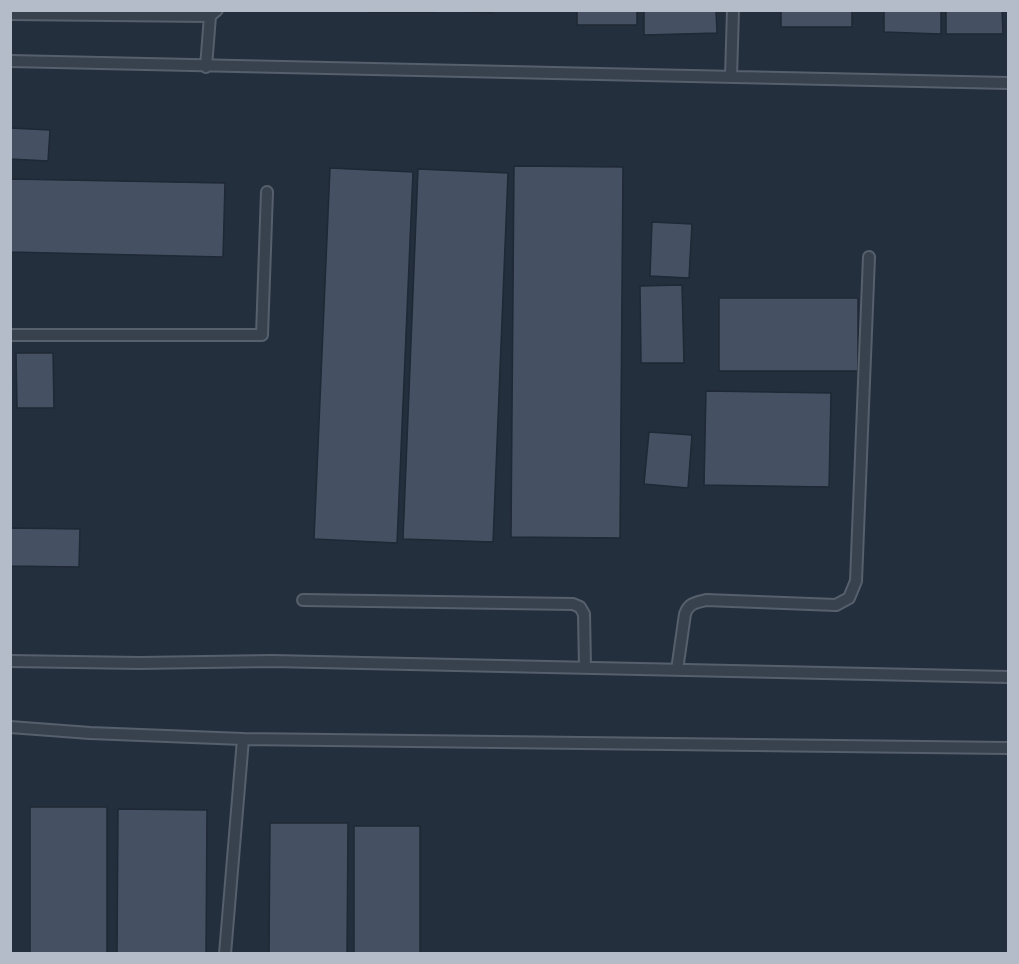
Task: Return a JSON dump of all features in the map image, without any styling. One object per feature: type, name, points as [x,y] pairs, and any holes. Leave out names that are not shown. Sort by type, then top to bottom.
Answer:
[{"type":"lane","points":[[730,77],[733,10]]},
{"type":"lane","points":[[10,14],[213,13],[206,67]]},
{"type":"lane","points":[[10,61],[1008,83]]},
{"type":"lane","points":[[10,335],[262,335],[267,192]]},
{"type":"lane","points":[[677,670],[685,614],[687,607],[695,603],[706,600],[836,605],[849,598],[856,581],[869,257]]},
{"type":"lane","points":[[303,600],[573,604],[580,607],[584,614],[585,668]]},
{"type":"lane","points":[[10,661],[139,663],[272,661],[1008,677]]},
{"type":"lane","points":[[10,727],[90,733],[243,739],[1008,748]]},
{"type":"lane","points":[[225,954],[243,739]]},
{"type":"building","points":[[367,10],[435,10],[435,12],[367,12]]},
{"type":"building","points":[[438,10],[493,10],[493,13]]},
{"type":"building","points":[[577,10],[637,10],[637,25],[577,25]]},
{"type":"building","points":[[644,10],[716,10],[717,33],[644,35]]},
{"type":"building","points":[[781,10],[852,10],[852,27],[781,27]]},
{"type":"building","points":[[884,10],[941,10],[941,34],[884,32]]},
{"type":"building","points":[[946,10],[1002,10],[1003,34],[946,34]]},
{"type":"building","points":[[10,128],[50,130],[48,161],[10,159]]},
{"type":"building","points":[[514,166],[623,167],[620,538],[511,537]]},
{"type":"building","points":[[330,168],[413,172],[397,543],[314,539]]},
{"type":"building","points":[[418,169],[508,173],[493,542],[403,539]]},
{"type":"building","points":[[10,179],[225,183],[223,257],[10,252]]},
{"type":"building","points":[[652,222],[692,224],[689,278],[650,276]]},
{"type":"building","points":[[682,285],[684,363],[641,363],[640,286]]},
{"type":"building","points":[[719,298],[858,298],[858,371],[719,371]]},
{"type":"building","points":[[16,353],[53,353],[54,408],[17,408]]},
{"type":"building","points":[[706,391],[831,393],[829,487],[704,485]]},
{"type":"building","points":[[649,432],[692,435],[688,488],[644,484]]},
{"type":"building","points":[[10,528],[80,529],[79,567],[10,566]]},
{"type":"building","points":[[30,807],[107,807],[107,954],[30,954]]},
{"type":"building","points":[[118,809],[207,810],[206,954],[117,954]]},
{"type":"building","points":[[270,823],[348,823],[347,954],[269,954]]},
{"type":"building","points":[[354,826],[420,826],[420,954],[354,954]]}]
